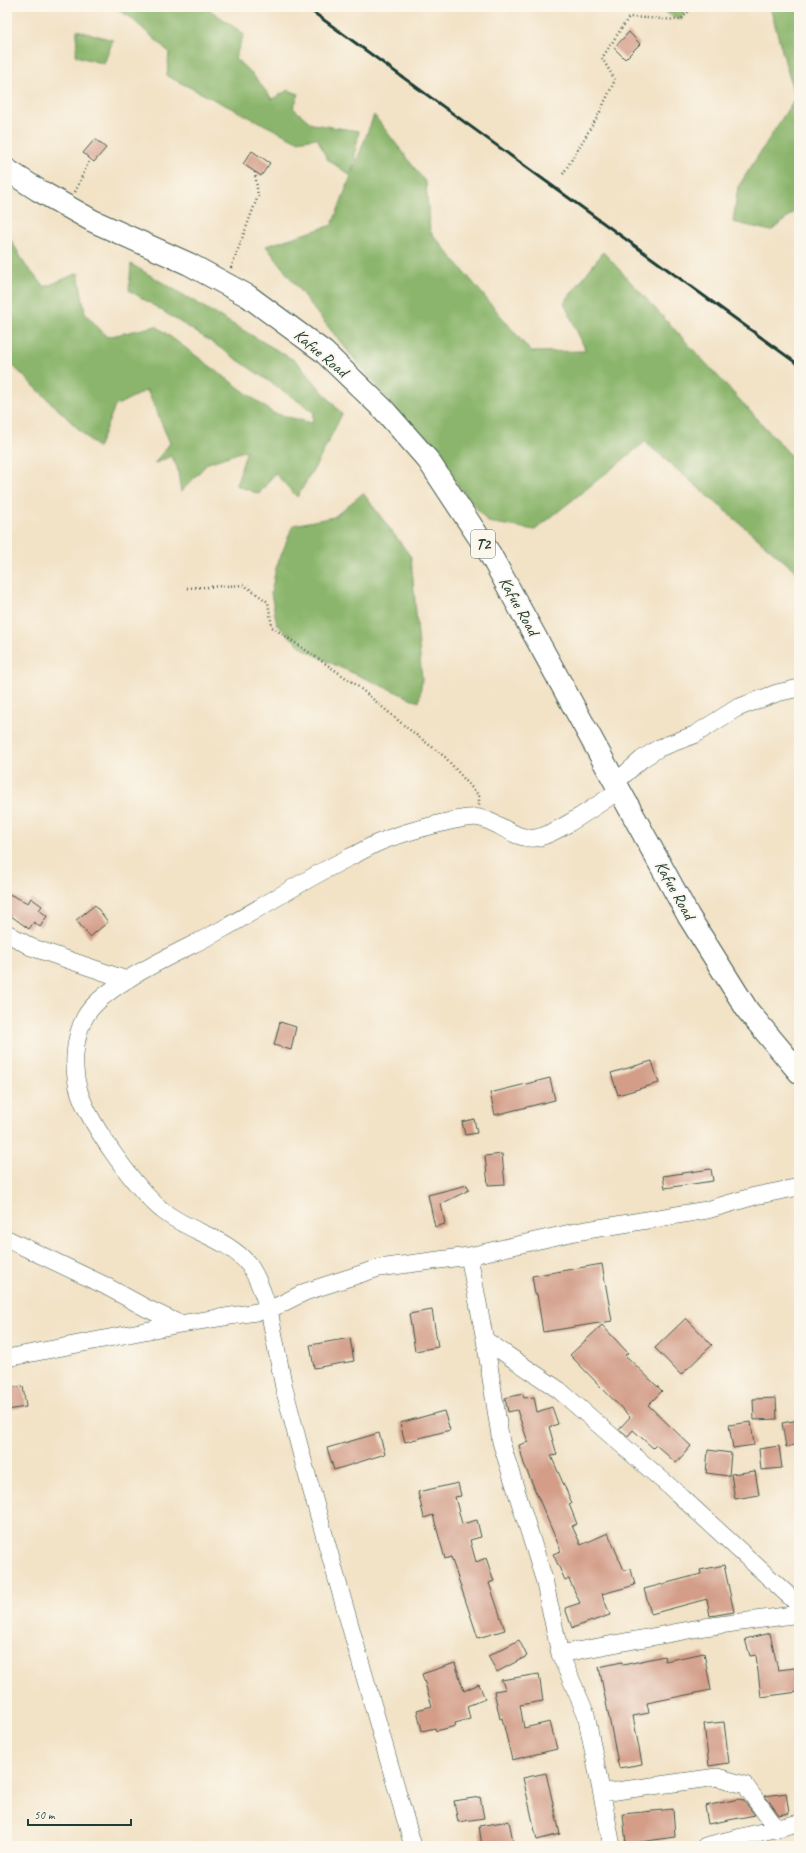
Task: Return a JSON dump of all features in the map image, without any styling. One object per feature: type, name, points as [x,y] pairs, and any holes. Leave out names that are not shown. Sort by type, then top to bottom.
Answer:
[{"type":"highway","name":"Kafue Road","points":[[7,170],[38,190],[93,221],[189,264],[248,296],[324,352],[383,409],[428,460],[490,554],[689,917],[748,1011],[799,1072]]},
{"type":"street","points":[[413,1846],[300,1449],[284,1388],[269,1310],[257,1278],[249,1265],[225,1244],[176,1220],[161,1210],[118,1160],[93,1122],[79,1093],[74,1068],[77,1038],[86,1016],[106,995],[127,980],[220,930],[323,871],[385,840],[464,818],[479,817],[505,828],[521,838],[536,838],[554,832],[618,786],[642,759],[659,748],[694,735],[737,708],[777,693],[799,688]]},
{"type":"street","points":[[7,933],[31,947],[127,980]]},
{"type":"street","points":[[7,1358],[180,1324],[269,1310],[305,1292],[379,1268],[469,1256],[575,1232],[707,1210],[755,1196],[799,1187]]},
{"type":"street","points":[[7,1239],[104,1284],[146,1308],[180,1324]]},
{"type":"street","points":[[469,1256],[486,1340],[500,1442],[544,1579],[560,1654],[586,1714],[612,1846]]},
{"type":"street","points":[[486,1340],[559,1390],[677,1493],[799,1605]]},
{"type":"street","points":[[560,1654],[705,1627],[799,1614]]},
{"type":"street","points":[[602,1793],[717,1777],[745,1785],[776,1828]]},
{"type":"street","points":[[705,1846],[776,1828],[799,1824]]},
{"type":"path","points":[[563,174],[599,114],[615,80],[602,58],[629,17],[681,20],[692,7]]},
{"type":"path","points":[[68,207],[90,159]]},
{"type":"path","points":[[225,284],[258,196],[254,172]]},
{"type":"path","points":[[187,588],[244,585],[268,602],[272,627],[355,684],[406,727],[445,757],[479,796],[479,817]]},
{"type":"green space","points":[[114,7],[206,7],[244,34],[235,58],[254,76],[272,99],[288,90],[299,94],[293,108],[312,124],[359,131],[352,173],[374,115],[426,183],[430,231],[531,352],[586,351],[564,303],[603,252],[799,464],[799,574],[645,442],[535,530],[488,522],[316,312],[266,246],[332,225],[351,176],[327,159],[317,138],[297,141],[167,76],[169,52],[130,17]]},
{"type":"green space","points":[[654,7],[685,7],[681,20]]},
{"type":"green space","points":[[770,7],[799,7],[799,219],[796,211],[771,231],[733,222],[738,187],[795,98]]},
{"type":"green space","points":[[77,30],[113,40],[104,64],[76,56]]},
{"type":"green space","points":[[7,233],[26,266],[45,287],[78,273],[85,313],[107,337],[156,326],[273,413],[312,423],[314,412],[210,341],[129,290],[131,264],[297,362],[342,414],[318,462],[297,497],[275,473],[259,494],[236,485],[247,450],[208,463],[181,492],[177,467],[171,456],[154,464],[170,443],[147,390],[115,406],[98,448],[7,360]]},
{"type":"green space","points":[[363,493],[411,557],[422,679],[419,702],[337,666],[304,649],[277,625],[271,593],[276,568],[293,525],[334,517]]},
{"type":"building","points":[[629,32],[640,44],[625,59],[614,48]]},
{"type":"building","points":[[95,139],[106,148],[94,162],[83,153]]},
{"type":"building","points":[[252,151],[270,163],[261,176],[243,164]]},
{"type":"building","points":[[7,893],[28,903],[31,898],[42,906],[39,910],[47,916],[40,927],[34,922],[29,929],[7,913]]},
{"type":"building","points":[[95,905],[108,922],[90,937],[76,920]]},
{"type":"building","points":[[280,1022],[296,1027],[291,1050],[274,1045]]},
{"type":"building","points":[[652,1061],[659,1083],[618,1095],[611,1073]]},
{"type":"building","points":[[550,1078],[555,1100],[495,1115],[490,1093]]},
{"type":"building","points":[[474,1119],[477,1133],[465,1135],[462,1122]]},
{"type":"building","points":[[502,1154],[505,1184],[488,1185],[485,1156]]},
{"type":"building","points":[[711,1169],[713,1181],[665,1188],[663,1176]]},
{"type":"building","points":[[467,1185],[469,1190],[441,1204],[445,1224],[435,1227],[428,1195]]},
{"type":"building","points":[[602,1264],[612,1321],[543,1332],[537,1294],[535,1294],[532,1276]]},
{"type":"building","points":[[432,1310],[438,1347],[415,1351],[409,1314]]},
{"type":"building","points":[[686,1318],[712,1345],[681,1375],[655,1348]]},
{"type":"building","points":[[602,1325],[628,1353],[625,1355],[662,1391],[648,1405],[691,1446],[676,1463],[656,1445],[653,1448],[633,1430],[628,1436],[619,1429],[630,1417],[570,1355]]},
{"type":"building","points":[[350,1338],[354,1361],[314,1368],[310,1345]]},
{"type":"building","points":[[23,1386],[26,1407],[7,1410],[7,1388]]},
{"type":"building","points":[[523,1394],[524,1398],[534,1397],[537,1412],[552,1407],[558,1424],[549,1427],[557,1455],[551,1456],[572,1503],[569,1504],[577,1524],[572,1526],[581,1545],[608,1533],[624,1570],[631,1569],[635,1585],[602,1594],[610,1615],[572,1628],[565,1608],[580,1603],[569,1579],[565,1580],[553,1554],[561,1551],[524,1464],[519,1445],[528,1442],[517,1410],[508,1412],[505,1398]]},
{"type":"building","points":[[776,1398],[777,1419],[754,1420],[753,1399]]},
{"type":"building","points":[[444,1411],[450,1430],[405,1442],[400,1423]]},
{"type":"building","points":[[799,1420],[799,1444],[786,1447],[782,1423]]},
{"type":"building","points":[[751,1422],[754,1445],[733,1448],[729,1425]]},
{"type":"building","points":[[379,1433],[385,1454],[334,1470],[327,1448]]},
{"type":"building","points":[[779,1446],[782,1468],[761,1470],[759,1449]]},
{"type":"building","points":[[708,1450],[731,1453],[729,1476],[706,1473]]},
{"type":"building","points":[[755,1471],[759,1495],[735,1499],[731,1474]]},
{"type":"building","points":[[458,1483],[461,1496],[455,1497],[462,1524],[477,1520],[481,1537],[470,1540],[476,1562],[486,1558],[494,1581],[489,1583],[505,1630],[478,1638],[451,1557],[445,1559],[433,1515],[424,1518],[418,1492]]},
{"type":"building","points":[[724,1565],[734,1612],[710,1616],[707,1599],[651,1614],[644,1589],[701,1574],[700,1570]]},
{"type":"building","points":[[770,1633],[778,1670],[795,1668],[798,1692],[761,1697],[756,1655],[750,1656],[745,1639]]},
{"type":"building","points":[[519,1640],[527,1656],[497,1672],[488,1656]]},
{"type":"building","points":[[704,1653],[711,1690],[647,1703],[649,1713],[633,1716],[642,1764],[619,1768],[599,1667],[622,1662],[623,1665],[664,1656],[665,1661]]},
{"type":"building","points":[[455,1663],[464,1691],[479,1684],[485,1699],[467,1706],[470,1719],[455,1723],[456,1726],[436,1731],[435,1728],[422,1731],[417,1710],[432,1706],[422,1674]]},
{"type":"building","points":[[539,1674],[543,1701],[520,1705],[524,1728],[550,1722],[557,1749],[512,1760],[502,1718],[500,1719],[494,1691],[506,1689],[501,1680]]},
{"type":"building","points":[[724,1722],[729,1763],[709,1766],[704,1724]]},
{"type":"building","points":[[546,1773],[560,1834],[537,1840],[523,1778]]},
{"type":"building","points":[[786,1793],[789,1813],[779,1815],[765,1796]]},
{"type":"building","points":[[480,1797],[484,1818],[458,1822],[454,1801]]},
{"type":"building","points":[[739,1799],[743,1800],[755,1815],[708,1824],[705,1806]]},
{"type":"building","points":[[673,1809],[675,1837],[626,1844],[623,1814]]},
{"type":"building","points":[[509,1821],[514,1846],[482,1846],[479,1826]]},
{"type":"railway","points":[[306,7],[799,365]]}]
